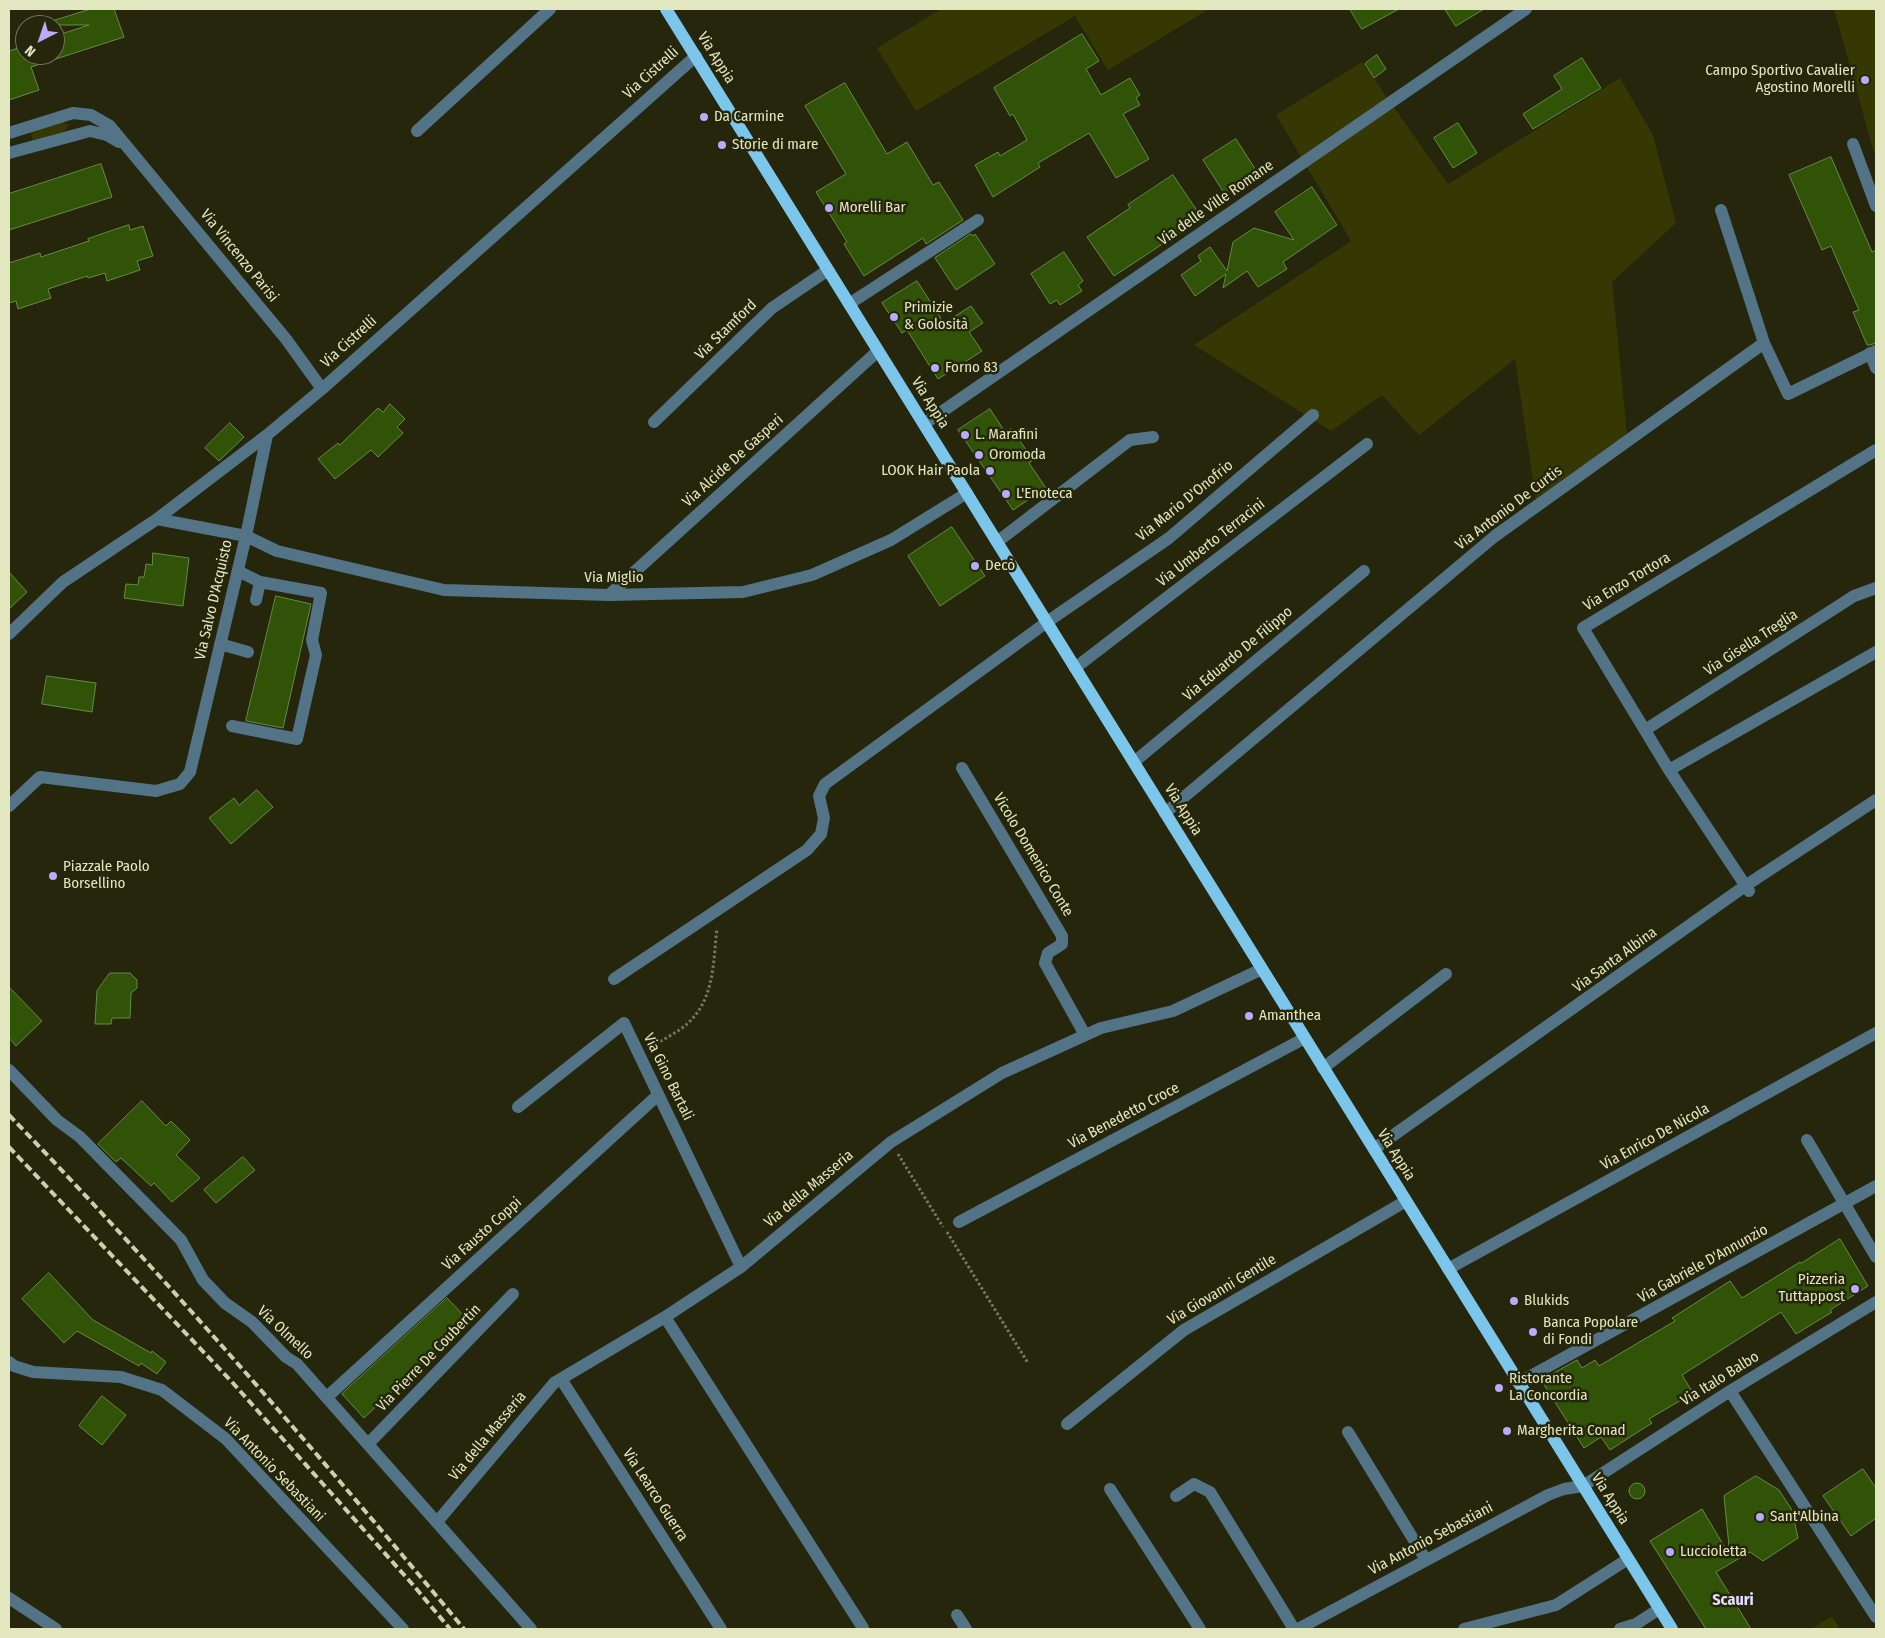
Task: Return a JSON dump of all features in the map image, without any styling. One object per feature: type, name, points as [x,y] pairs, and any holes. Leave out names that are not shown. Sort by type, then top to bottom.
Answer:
[{"type":"main road","name":"Via Appia","points":[[666,9],[1672,1629]]},
{"type":"street","points":[[417,132],[550,9]]},
{"type":"street","name":"Via delle Ville Romane","points":[[924,424],[1526,9]]},
{"type":"street","name":"Via Cistrelli","points":[[9,634],[64,582],[157,519],[267,435],[696,56]]},
{"type":"street","name":"Via Vincenzo Parisi","points":[[9,133],[73,113],[91,115],[110,126],[286,338],[322,388]]},
{"type":"street","name":"Via Vincenzo Parisi","points":[[9,153],[90,131],[107,135],[128,147]]},
{"type":"street","points":[[1853,144],[1876,206]]},
{"type":"street","points":[[1721,210],[1764,343],[1788,394],[1873,352],[1876,368]]},
{"type":"street","points":[[849,304],[978,220]]},
{"type":"street","name":"Via Stamford","points":[[654,422],[772,308],[828,270]]},
{"type":"street","name":"Via Antonio De Curtis","points":[[1165,813],[1495,536],[1764,343]]},
{"type":"street","name":"Via Alcide De Gasperi","points":[[609,595],[878,351]]},
{"type":"street","name":"Via Mario D'Onofrio","points":[[614,979],[807,850],[821,834],[824,818],[819,796],[825,784],[1047,622],[1169,538],[1313,415]]},
{"type":"street","name":"Via Salvo D'Acquisto","points":[[9,806],[40,777],[156,792],[180,784],[190,772],[246,536],[267,435]]},
{"type":"street","points":[[997,542],[1130,440],[1153,437]]},
{"type":"street","name":"Via Umberto Terracini","points":[[1075,668],[1367,444]]},
{"type":"street","name":"Via Enzo Tortora","points":[[1747,888],[1669,770],[1583,628],[1876,450]]},
{"type":"street","name":"Via Miglio","points":[[157,519],[246,536],[277,551],[444,590],[609,595],[743,592],[812,575],[891,540],[967,493]]},
{"type":"street","points":[[232,726],[297,739],[316,655],[312,640],[320,593],[260,582],[238,571]]},
{"type":"street","name":"Via Eduardo De Filippo","points":[[1134,762],[1364,571]]},
{"type":"street","points":[[256,600],[260,582]]},
{"type":"street","name":"Via Gisella Treglia","points":[[1645,730],[1854,596],[1876,588]]},
{"type":"street","points":[[220,644],[248,652]]},
{"type":"street","points":[[1669,770],[1876,652]]},
{"type":"street","name":"Vicolo Domenico Conte","points":[[962,768],[1062,936],[1062,944],[1048,953],[1045,963],[1085,1035]]},
{"type":"street","name":"Via Santa Albina","points":[[1374,1149],[1876,800]]},
{"type":"street","name":"Via della Masseria","points":[[437,1522],[554,1383],[665,1317],[742,1267],[891,1142],[1002,1072],[1101,1028],[1173,1011],[1262,969]]},
{"type":"street","points":[[1323,1068],[1446,974]]},
{"type":"street","name":"Via Gino Bartali","points":[[518,1108],[624,1024],[742,1267]]},
{"type":"street","name":"Via Enrico De Nicola","points":[[1448,1269],[1876,1034]]},
{"type":"street","name":"Via Benedetto Croce","points":[[959,1222],[1305,1038]]},
{"type":"street","name":"Via Olmello","points":[[9,1070],[57,1120],[80,1137],[180,1240],[203,1280],[225,1303],[252,1322],[286,1357],[297,1364],[532,1629]]},
{"type":"street","name":"Via Fausto Coppi","points":[[327,1397],[658,1095]]},
{"type":"street","points":[[1807,1140],[1876,1257]]},
{"type":"street","name":"Via Gabriele D'Annunzio","points":[[1518,1383],[1846,1205],[1876,1186]]},
{"type":"street","name":"Via Giovanni Gentile","points":[[1066,1424],[1184,1330],[1406,1201]]},
{"type":"street","name":"Via Pierre De Coubertin","points":[[368,1444],[513,1294]]},
{"type":"street","name":"Via Italo Balbo","points":[[1583,1486],[1730,1391],[1876,1302]]},
{"type":"street","points":[[665,1317],[864,1628]]},
{"type":"street","name":"Via Antonio Sebastiani","points":[[9,1362],[14,1366],[33,1372],[121,1377],[162,1390],[226,1439],[403,1629]]},
{"type":"street","name":"Via Learco Guerra","points":[[561,1379],[721,1629]]},
{"type":"street","points":[[1730,1391],[1876,1617]]},
{"type":"street","points":[[1348,1432],[1426,1560]]},
{"type":"street","points":[[1176,1496],[1194,1484],[1210,1492],[1294,1629]]},
{"type":"street","name":"Via Antonio Sebastiani","points":[[1298,1629],[1548,1495],[1564,1489],[1583,1486]]},
{"type":"street","points":[[1110,1489],[1200,1629]]},
{"type":"street","points":[[1464,1629],[1556,1605],[1628,1559]]},
{"type":"street","points":[[9,1598],[56,1629]]},
{"type":"street","points":[[1620,1629],[1636,1624],[1659,1609]]},
{"type":"street","points":[[957,1615],[966,1629]]},
{"type":"path","points":[[639,1055],[687,1024],[701,1008],[710,989],[719,910]]},
{"type":"path","points":[[891,1142],[1028,1363]]},
{"type":"shaded area","points":[[941,9],[1209,9],[1108,70],[1075,16],[916,111],[877,48]]},
{"type":"shaded area","name":"Campo Sportivo Cavalier Agostino Morelli","points":[[1834,9],[1876,9],[1876,152],[1874,153]]},
{"type":"shaded area","points":[[1362,62],[1448,184],[1620,78],[1653,135],[1676,223],[1612,282],[1627,434],[1536,501],[1515,359],[1419,435],[1382,395],[1331,431],[1194,345],[1351,241],[1276,115]]},
{"type":"shaded area","points":[[63,122],[69,125],[65,131],[33,141],[30,132]]},
{"type":"shaded area","points":[[1832,1616],[1840,1629],[1811,1629]]},
{"type":"building","points":[[91,9],[114,9],[124,37],[65,56],[65,33],[89,25],[65,25],[65,17]]},
{"type":"building","points":[[1350,9],[1399,9],[1362,29]]},
{"type":"building","points":[[1445,9],[1484,9],[1456,26]]},
{"type":"building","points":[[1082,34],[1099,61],[1086,69],[1101,95],[1130,78],[1140,95],[1136,98],[1140,105],[1123,114],[1149,159],[1116,178],[1089,133],[1038,163],[1040,167],[993,197],[975,165],[998,152],[1000,156],[1027,140],[1013,114],[1010,116],[994,88]]},
{"type":"building","points":[[15,49],[15,65],[37,65],[31,67],[39,90],[9,100],[9,51]]},
{"type":"building","points":[[1377,55],[1386,69],[1374,78],[1365,64]]},
{"type":"building","points":[[1582,58],[1601,88],[1533,129],[1523,114],[1562,89],[1554,76]]},
{"type":"building","points":[[845,83],[887,154],[907,142],[933,185],[939,182],[963,220],[926,244],[923,238],[864,276],[844,244],[847,242],[816,192],[846,174],[805,106]]},
{"type":"building","points":[[1458,123],[1477,153],[1453,168],[1434,138]]},
{"type":"building","points":[[1236,139],[1259,175],[1226,196],[1203,160]]},
{"type":"building","points":[[1831,157],[1872,252],[1876,250],[1876,343],[1870,345],[1867,345],[1853,312],[1859,310],[1831,246],[1822,250],[1789,175]]},
{"type":"building","points":[[101,164],[112,197],[9,230],[9,194]]},
{"type":"building","points":[[1173,175],[1202,218],[1114,276],[1087,237],[1130,208],[1128,205]]},
{"type":"building","points":[[1312,187],[1337,225],[1283,262],[1287,269],[1258,287],[1247,271],[1223,288],[1226,274],[1195,296],[1181,275],[1201,261],[1198,256],[1210,247],[1227,271],[1233,242],[1254,228],[1294,240],[1275,212]]},
{"type":"building","points":[[129,225],[130,230],[143,226],[153,256],[137,261],[140,270],[107,281],[105,273],[88,278],[87,276],[48,289],[51,298],[18,309],[16,301],[9,303],[9,263],[40,253],[41,257]]},
{"type":"building","points":[[971,234],[973,236],[975,234],[995,264],[956,290],[935,258]]},
{"type":"building","points":[[1064,252],[1083,281],[1078,285],[1082,291],[1060,305],[1057,300],[1050,304],[1031,274]]},
{"type":"building","points":[[917,281],[944,323],[971,306],[983,323],[969,332],[982,351],[938,379],[907,330],[902,333],[882,303]]},
{"type":"building","points":[[390,404],[405,419],[397,427],[403,433],[378,457],[371,450],[335,479],[318,459],[338,443],[340,445],[378,408],[383,412]]},
{"type":"building","points":[[990,409],[1005,432],[1011,428],[1033,460],[1029,463],[1046,488],[1013,510],[958,430]]},
{"type":"building","points":[[230,423],[244,437],[219,461],[205,448]]},
{"type":"building","points":[[952,527],[985,576],[940,606],[908,556]]},
{"type":"building","points":[[153,553],[189,558],[183,606],[124,598],[126,584],[138,585],[139,577],[144,577],[146,564],[152,565]]},
{"type":"building","points":[[9,572],[27,592],[9,609]]},
{"type":"building","points":[[276,596],[311,604],[283,728],[246,721]]},
{"type":"building","points":[[47,676],[96,683],[92,712],[42,704]]},
{"type":"building","points":[[257,790],[273,807],[231,844],[209,818],[234,798],[239,805]]},
{"type":"building","points":[[110,973],[130,973],[137,980],[137,988],[131,993],[130,1018],[112,1018],[111,1024],[95,1024],[97,991]]},
{"type":"building","points":[[9,987],[42,1021],[16,1046],[9,1038]]},
{"type":"building","points":[[142,1101],[166,1126],[171,1121],[190,1140],[176,1155],[200,1178],[172,1202],[154,1183],[151,1186],[121,1158],[116,1162],[98,1144]]},
{"type":"building","points":[[243,1157],[255,1170],[216,1203],[204,1190]]},
{"type":"building","points":[[1840,1239],[1868,1286],[1830,1310],[1832,1312],[1796,1334],[1781,1312],[1682,1375],[1693,1393],[1649,1419],[1652,1423],[1610,1450],[1601,1437],[1584,1448],[1541,1380],[1577,1360],[1582,1368],[1595,1360],[1599,1366],[1675,1321],[1672,1318],[1730,1281],[1742,1298]]},
{"type":"building","points":[[49,1273],[93,1320],[151,1353],[152,1351],[166,1362],[157,1374],[141,1363],[139,1366],[77,1331],[64,1343],[22,1299]]},
{"type":"building","points":[[447,1298],[468,1320],[364,1418],[342,1394]]},
{"type":"building","points":[[102,1396],[126,1415],[102,1445],[79,1426]]},
{"type":"building","points":[[1863,1469],[1876,1488],[1876,1518],[1851,1536],[1823,1496]]},
{"type":"building","points":[[1756,1476],[1779,1490],[1792,1510],[1798,1538],[1763,1561],[1750,1552],[1716,1572],[1751,1629],[1706,1629],[1650,1541],[1702,1509],[1730,1556],[1724,1496]]},
{"type":"building","points":[[1634,1483],[1640,1483],[1645,1488],[1643,1497],[1634,1499],[1629,1494],[1629,1488]]},
{"type":"railway","points":[[9,1115],[127,1240],[241,1368],[464,1629]]},
{"type":"railway","points":[[9,1147],[232,1382],[450,1629]]},
{"type":"place","name":"Campo Sportivo Cavalier Agostino Morelli","points":[[1865,80]]},
{"type":"place","name":"Da Carmine","points":[[704,117]]},
{"type":"place","name":"Storie di mare","points":[[722,145]]},
{"type":"place","name":"Morelli Bar","points":[[829,208]]},
{"type":"place","name":"Primizie & Golosità","points":[[894,317]]},
{"type":"place","name":"Forno 83","points":[[935,368]]},
{"type":"place","name":"L. Marafini","points":[[965,435]]},
{"type":"place","name":"Oromoda","points":[[979,455]]},
{"type":"place","name":"LOOK Hair Paola","points":[[990,471]]},
{"type":"place","name":"L'Enoteca","points":[[1006,494]]},
{"type":"place","name":"Decò","points":[[975,566]]},
{"type":"place","name":"Piazzale Paolo Borsellino","points":[[53,876]]},
{"type":"place","name":"Amanthea","points":[[1249,1016]]},
{"type":"place","name":"Pizzeria Tuttappost","points":[[1855,1289]]},
{"type":"place","name":"Blukids","points":[[1514,1301]]},
{"type":"place","name":"Banca Popolare di Fondi","points":[[1533,1332]]},
{"type":"place","name":"Ristorante La Concordia","points":[[1499,1388]]},
{"type":"place","name":"Margherita Conad","points":[[1507,1431]]},
{"type":"place","name":"Sant'Albina","points":[[1760,1517]]},
{"type":"place","name":"Luccioletta","points":[[1670,1552]]},
{"type":"district","name":"Scauri","points":[[1733,1601]]}]
